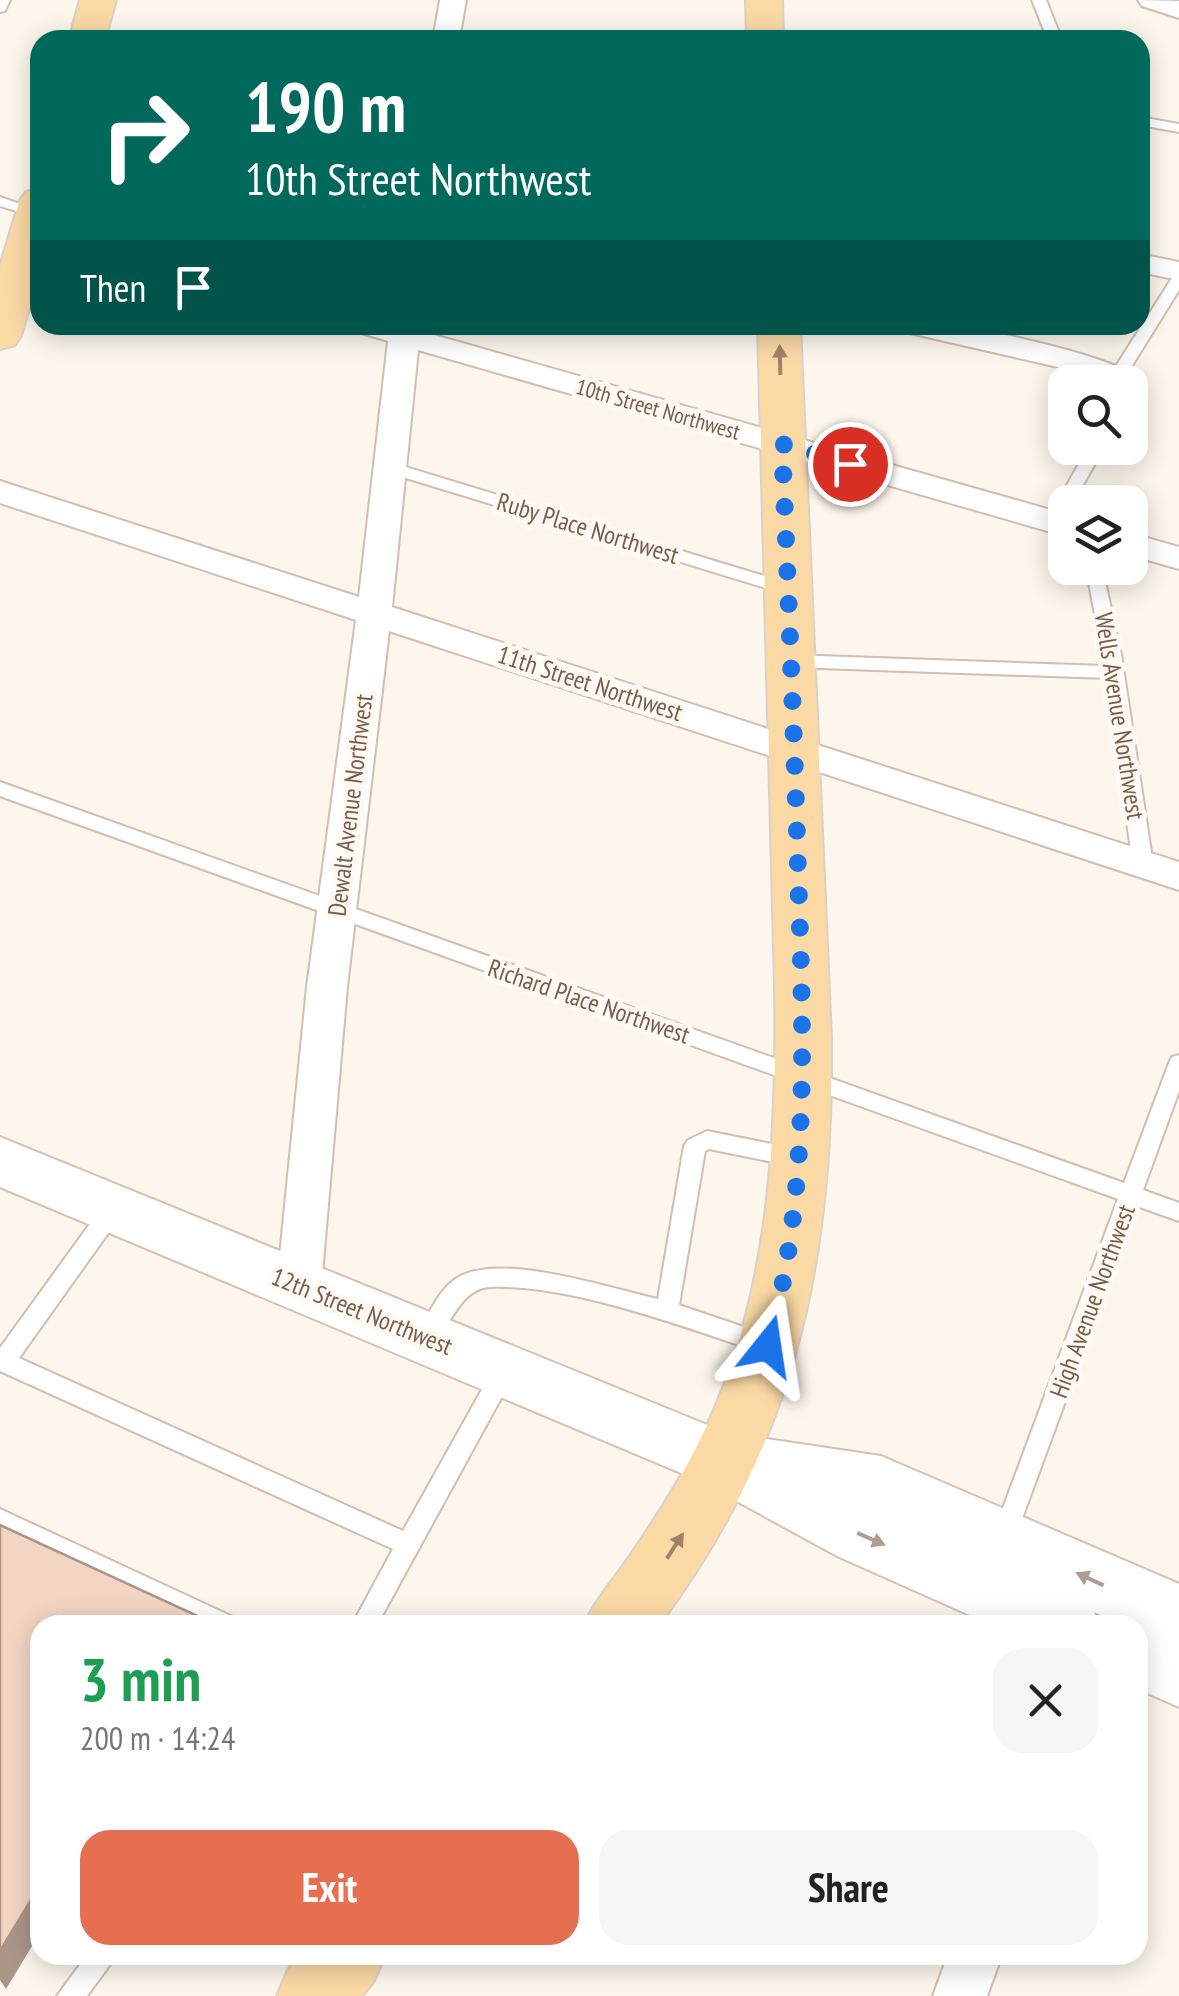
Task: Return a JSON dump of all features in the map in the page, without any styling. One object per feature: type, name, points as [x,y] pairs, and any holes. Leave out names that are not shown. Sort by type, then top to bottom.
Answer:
[{"type":"main road","points":[[90,30],[98,0]]},
{"type":"main road","points":[[764,0],[766,30]]},
{"type":"main road","points":[[0,336],[30,215]]},
{"type":"main road","points":[[625,1615],[678,1543],[724,1461],[768,1346],[788,1263],[799,1158],[801,1074],[779,335]]},
{"type":"main road","name":"12th Street Northwest","points":[[0,1161],[724,1461],[860,1535],[1043,1615]]},
{"type":"main road","name":"12th Street Northwest","points":[[724,1461],[881,1485],[1179,1618]]},
{"type":"main road","points":[[1148,1660],[1179,1674]]},
{"type":"main road","points":[[314,1996],[340,1965]]},
{"type":"street","points":[[448,30],[452,0]]},
{"type":"street","points":[[1150,0],[1179,10]]},
{"type":"street","points":[[1150,266],[1179,275]]},
{"type":"street","name":"Dewalt Avenue Northwest","points":[[299,1286],[336,912],[404,335]]},
{"type":"street","name":"10th Street Northwest","points":[[422,335],[1048,521]]},
{"type":"street","points":[[956,335],[1084,365]]},
{"type":"street","name":"11th Street Northwest","points":[[0,492],[1179,876]]},
{"type":"street","points":[[1148,549],[1179,558]]},
{"type":"street","points":[[960,1996],[971,1965]]},
{"type":"lane","points":[[0,8],[3,0]]},
{"type":"lane","points":[[1038,0],[1051,30]]},
{"type":"lane","points":[[1150,123],[1179,128]]},
{"type":"lane","points":[[1150,325],[1179,275]]},
{"type":"lane","points":[[1127,365],[1144,335]]},
{"type":"lane","name":"Ruby Place Northwest","points":[[389,467],[788,590]]},
{"type":"lane","name":"Wells Avenue Northwest","points":[[1097,585],[1143,865]]},
{"type":"lane","points":[[791,661],[1114,672]]},
{"type":"lane","name":"Richard Place Northwest","points":[[0,789],[1179,1212]]},
{"type":"lane","name":"High Avenue Northwest","points":[[1004,1538],[1179,1063]]},
{"type":"lane","points":[[667,1311],[695,1146],[707,1140],[799,1158]]},
{"type":"lane","points":[[113,1208],[1,1364],[409,1546]]},
{"type":"lane","points":[[427,1338],[456,1290],[473,1279],[507,1276],[667,1311],[768,1346]]},
{"type":"lane","points":[[370,1615],[504,1371]]},
{"type":"lane","points":[[0,1520],[203,1615]]},
{"type":"lane","points":[[70,1996],[96,1965]]},
{"type":"building","points":[[0,1525],[195,1615],[30,1615],[30,1902],[0,1951]]},
{"type":"route","points":[[768,1346],[792,1233],[800,1144],[802,980],[782,444],[850,464]]}]
